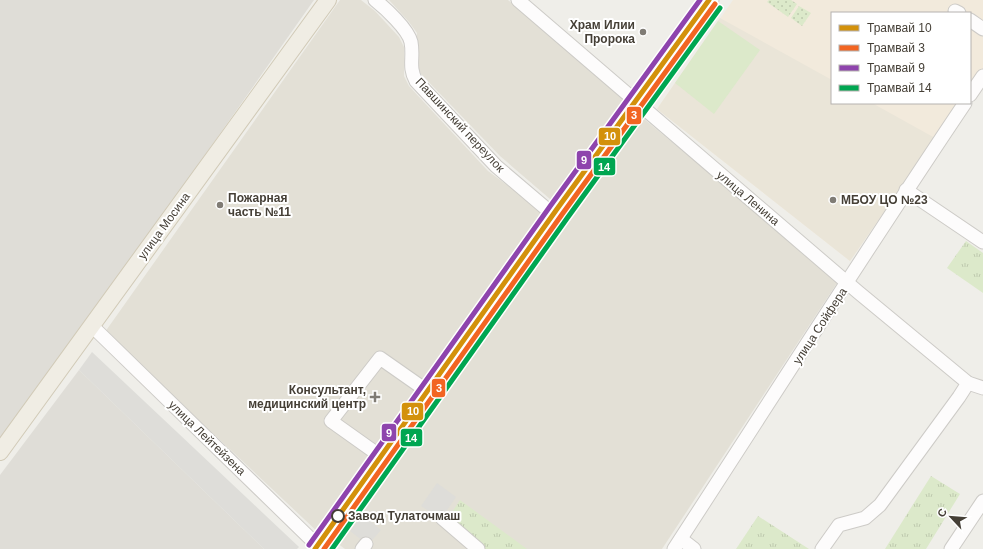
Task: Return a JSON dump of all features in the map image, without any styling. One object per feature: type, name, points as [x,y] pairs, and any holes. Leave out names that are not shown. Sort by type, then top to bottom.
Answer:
[{"type":"main road","name":"улица Мосина","points":[[0,452],[328,0]]},
{"type":"street","name":"Павшинский переулок","points":[[375,0],[405,31],[410,41],[411,71],[416,81],[496,166],[556,217]]},
{"type":"street","name":"улица Ленина","points":[[518,0],[848,283],[968,383],[983,388]]},
{"type":"street","points":[[319,548],[712,0]]},
{"type":"street","points":[[971,21],[983,29]]},
{"type":"street","points":[[971,94],[983,76]]},
{"type":"street","name":"улица Сойфера","points":[[678,544],[848,283],[906,190],[964,104]]},
{"type":"street","points":[[906,190],[983,242]]},
{"type":"street","name":"улица Лейтейзена","points":[[92,326],[319,548]]},
{"type":"street","points":[[383,458],[331,421],[380,358],[430,393]]},
{"type":"street","points":[[822,549],[839,525],[866,518],[880,505],[968,383]]},
{"type":"street","points":[[951,549],[983,501]]},
{"type":"street","points":[[442,518],[478,549]]},
{"type":"street","points":[[678,544],[694,549]]},
{"type":"shaded area","points":[[0,0],[314,0],[72,344],[0,440]]},
{"type":"shaded area","points":[[340,0],[361,0],[375,11],[399,37],[404,47],[404,76],[409,86],[488,171],[546,214],[320,534],[105,332]]},
{"type":"shaded area","points":[[389,0],[508,0],[630,101],[557,205],[500,156],[421,74],[417,65],[417,33]]},
{"type":"shaded area","name":"МБОУ ЦО №23","points":[[733,0],[983,0],[983,68],[971,86],[971,12],[831,12],[831,104],[958,104],[850,261],[657,109]]},
{"type":"shaded area","name":"МБОУ ЦО №23","points":[[720,18],[831,79],[831,104],[874,104],[935,138],[850,261],[657,109]]},
{"type":"shaded area","points":[[644,119],[839,280],[662,549],[345,549],[337,543]]},
{"type":"shaded area","points":[[495,278],[502,283],[429,387],[422,382]]},
{"type":"shaded area","points":[[92,352],[299,547],[297,549],[264,549],[79,370]]},
{"type":"shaded area","points":[[79,370],[264,549],[0,549],[0,475]]},
{"type":"shaded area","points":[[416,388],[422,392],[382,450],[376,445]]},
{"type":"shaded area","points":[[437,483],[456,497],[441,519],[421,506]]},
{"type":"shaded area","points":[[363,515],[381,530],[368,545],[350,531]]},
{"type":"green space","points":[[769,0],[791,0],[797,4],[788,17],[767,2]]},
{"type":"green space","points":[[799,6],[811,13],[802,26],[791,18]]},
{"type":"green space","points":[[718,21],[760,50],[714,114],[675,83]]},
{"type":"green space","points":[[966,241],[983,253],[983,293],[947,268]]},
{"type":"green space","points":[[931,476],[960,494],[926,549],[885,549]]},
{"type":"green space","points":[[460,500],[527,549],[482,549],[447,520]]},
{"type":"green space","points":[[758,516],[809,549],[736,549]]},
{"type":"tram line","name":"9","points":[[309,545],[551,205],[700,0]]},
{"type":"tram line","name":"10","points":[[315,549],[557,209],[709,0]]},
{"type":"tram line","name":"3","points":[[324,549],[563,213],[715,4]]},
{"type":"tram line","name":"14","points":[[332,549],[568,217],[720,8]]},
{"type":"place","name":"Храм Илии Пророка","points":[[643,32]]},
{"type":"place","name":"МБОУ ЦО №23","points":[[833,200]]},
{"type":"place","name":"Пожарная часть №11","points":[[220,205]]},
{"type":"place","name":"Консультант, медицинский центр","points":[[375,397]]},
{"type":"place","name":"Завод Тулаточмаш","points":[[338,516]]}]
